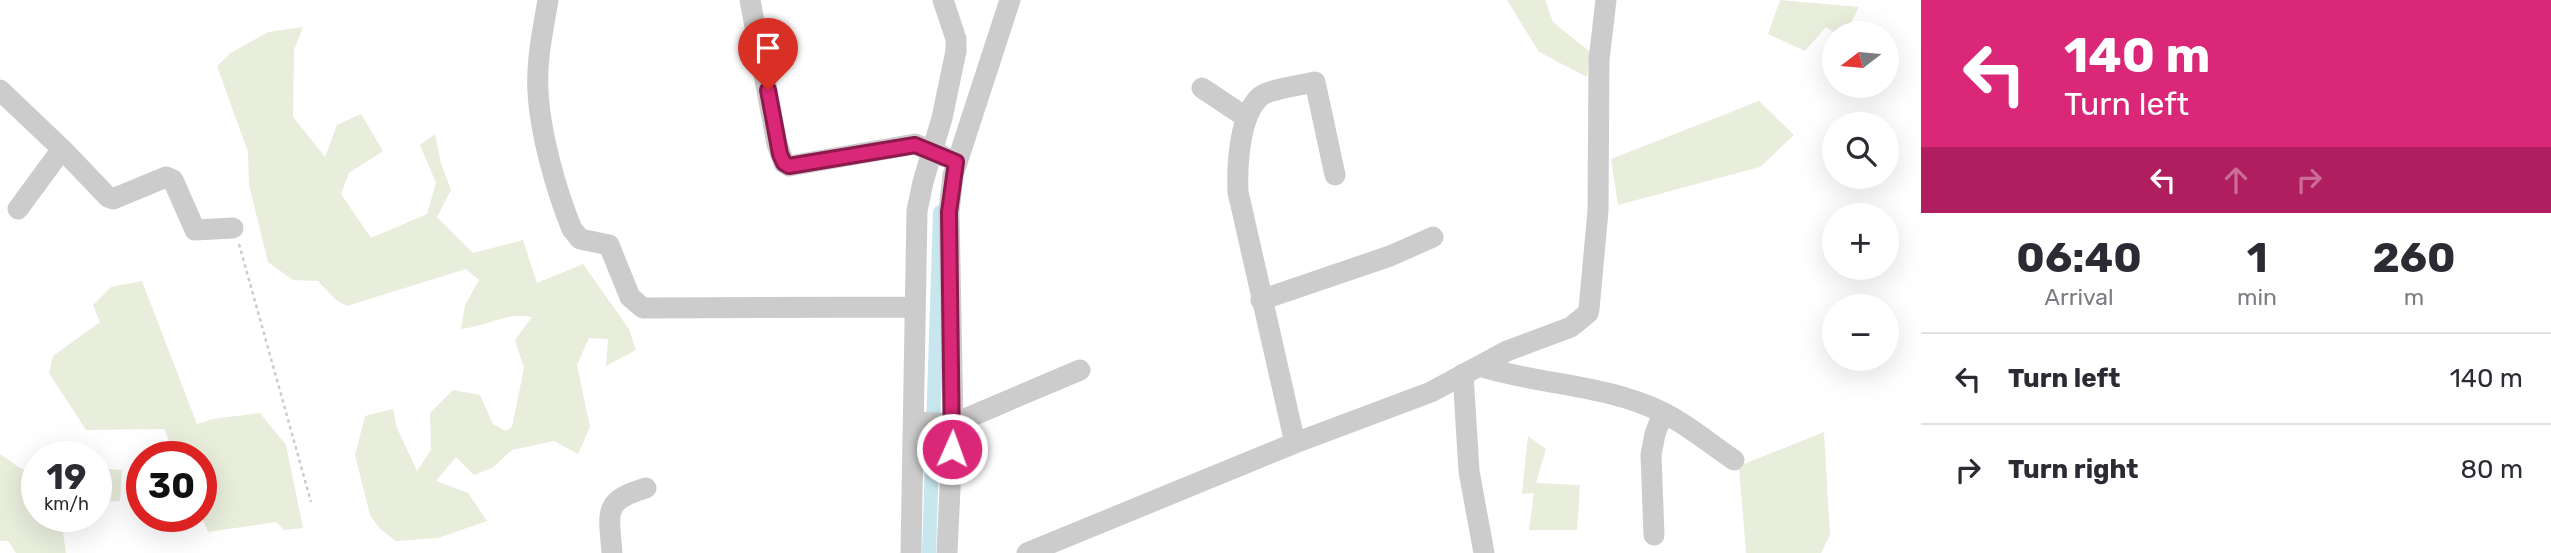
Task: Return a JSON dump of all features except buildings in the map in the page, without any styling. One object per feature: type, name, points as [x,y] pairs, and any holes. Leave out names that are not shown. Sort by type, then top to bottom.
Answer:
[{"type":"street","points":[[548,0],[540,46],[538,92],[546,144],[572,229],[579,239],[609,245],[630,297],[635,303],[643,308],[915,307]]},
{"type":"street","points":[[750,0],[777,144],[784,163],[789,166],[915,145],[956,162]]},
{"type":"street","points":[[911,553],[917,211],[942,118],[956,51],[956,39],[943,0]]},
{"type":"street","points":[[947,553],[953,424],[949,212],[956,162],[1010,0]]},
{"type":"street","points":[[1027,553],[1295,443],[1431,391],[1507,351],[1571,327],[1588,313],[1598,211],[1599,60],[1606,0]]},
{"type":"street","points":[[1295,443],[1238,192],[1237,172],[1247,118],[1260,97],[1315,82],[1335,175]]},
{"type":"street","points":[[1202,88],[1247,118]]},
{"type":"street","points":[[0,90],[108,197],[113,199],[166,177],[173,180],[195,230],[233,228]]},
{"type":"street","points":[[18,209],[62,149]]},
{"type":"street","points":[[1261,300],[1390,256],[1433,237]]},
{"type":"street","points":[[914,422],[953,424],[1080,370]]},
{"type":"street","points":[[1471,370],[1593,390],[1663,413],[1734,460]]},
{"type":"street","points":[[1471,370],[1469,471],[1484,553]]},
{"type":"street","points":[[1654,535],[1651,455],[1663,413]]},
{"type":"street","points":[[612,553],[612,508],[620,497],[646,488]]},
{"type":"path","points":[[233,228],[311,502]]},
{"type":"green space","points":[[1507,0],[1545,0],[1553,22],[1590,52],[1587,77],[1539,52]]},
{"type":"green space","points":[[1780,0],[1859,7],[1852,21],[1822,21],[1822,32],[1805,51],[1768,34]]},
{"type":"green space","points":[[303,27],[294,50],[293,117],[325,157],[337,125],[361,114],[383,151],[349,173],[341,194],[371,238],[427,214],[436,183],[420,145],[435,134],[441,163],[451,190],[437,217],[473,253],[523,240],[537,283],[583,264],[629,329],[636,350],[606,366],[608,339],[589,338],[577,365],[590,427],[578,454],[554,441],[512,450],[492,468],[474,475],[456,457],[436,481],[468,493],[487,521],[438,538],[396,541],[380,529],[370,515],[355,455],[365,416],[393,409],[397,428],[417,471],[431,450],[430,413],[453,390],[480,395],[493,424],[506,431],[512,427],[524,368],[515,340],[532,317],[513,316],[461,329],[465,305],[479,280],[466,269],[347,306],[336,300],[318,281],[293,280],[268,262],[249,185],[248,152],[217,66],[231,53],[268,32]]},
{"type":"green space","points":[[1759,101],[1794,135],[1760,167],[1618,205],[1611,159]]},
{"type":"green space","points":[[142,281],[197,424],[213,419],[260,413],[286,445],[303,528],[284,530],[276,522],[217,531],[217,441],[169,441],[164,429],[86,430],[49,373],[53,356],[100,322],[93,305],[111,287]]},
{"type":"green space","points":[[1824,432],[1830,535],[1821,553],[1746,553],[1739,466]]},
{"type":"green space","points":[[1528,436],[1546,449],[1536,483],[1580,485],[1577,530],[1529,530],[1534,493],[1522,494]]},
{"type":"green space","points":[[0,454],[21,468],[21,532],[64,532],[66,553],[16,553],[8,541],[0,541]]},
{"type":"green space","points":[[112,469],[122,470],[120,501],[112,501]]},
{"type":"waterway","points":[[929,553],[940,212]]},
{"type":"route","points":[[768,90],[780,154],[784,163],[789,166],[915,145],[956,162],[949,212],[952,449]]}]
